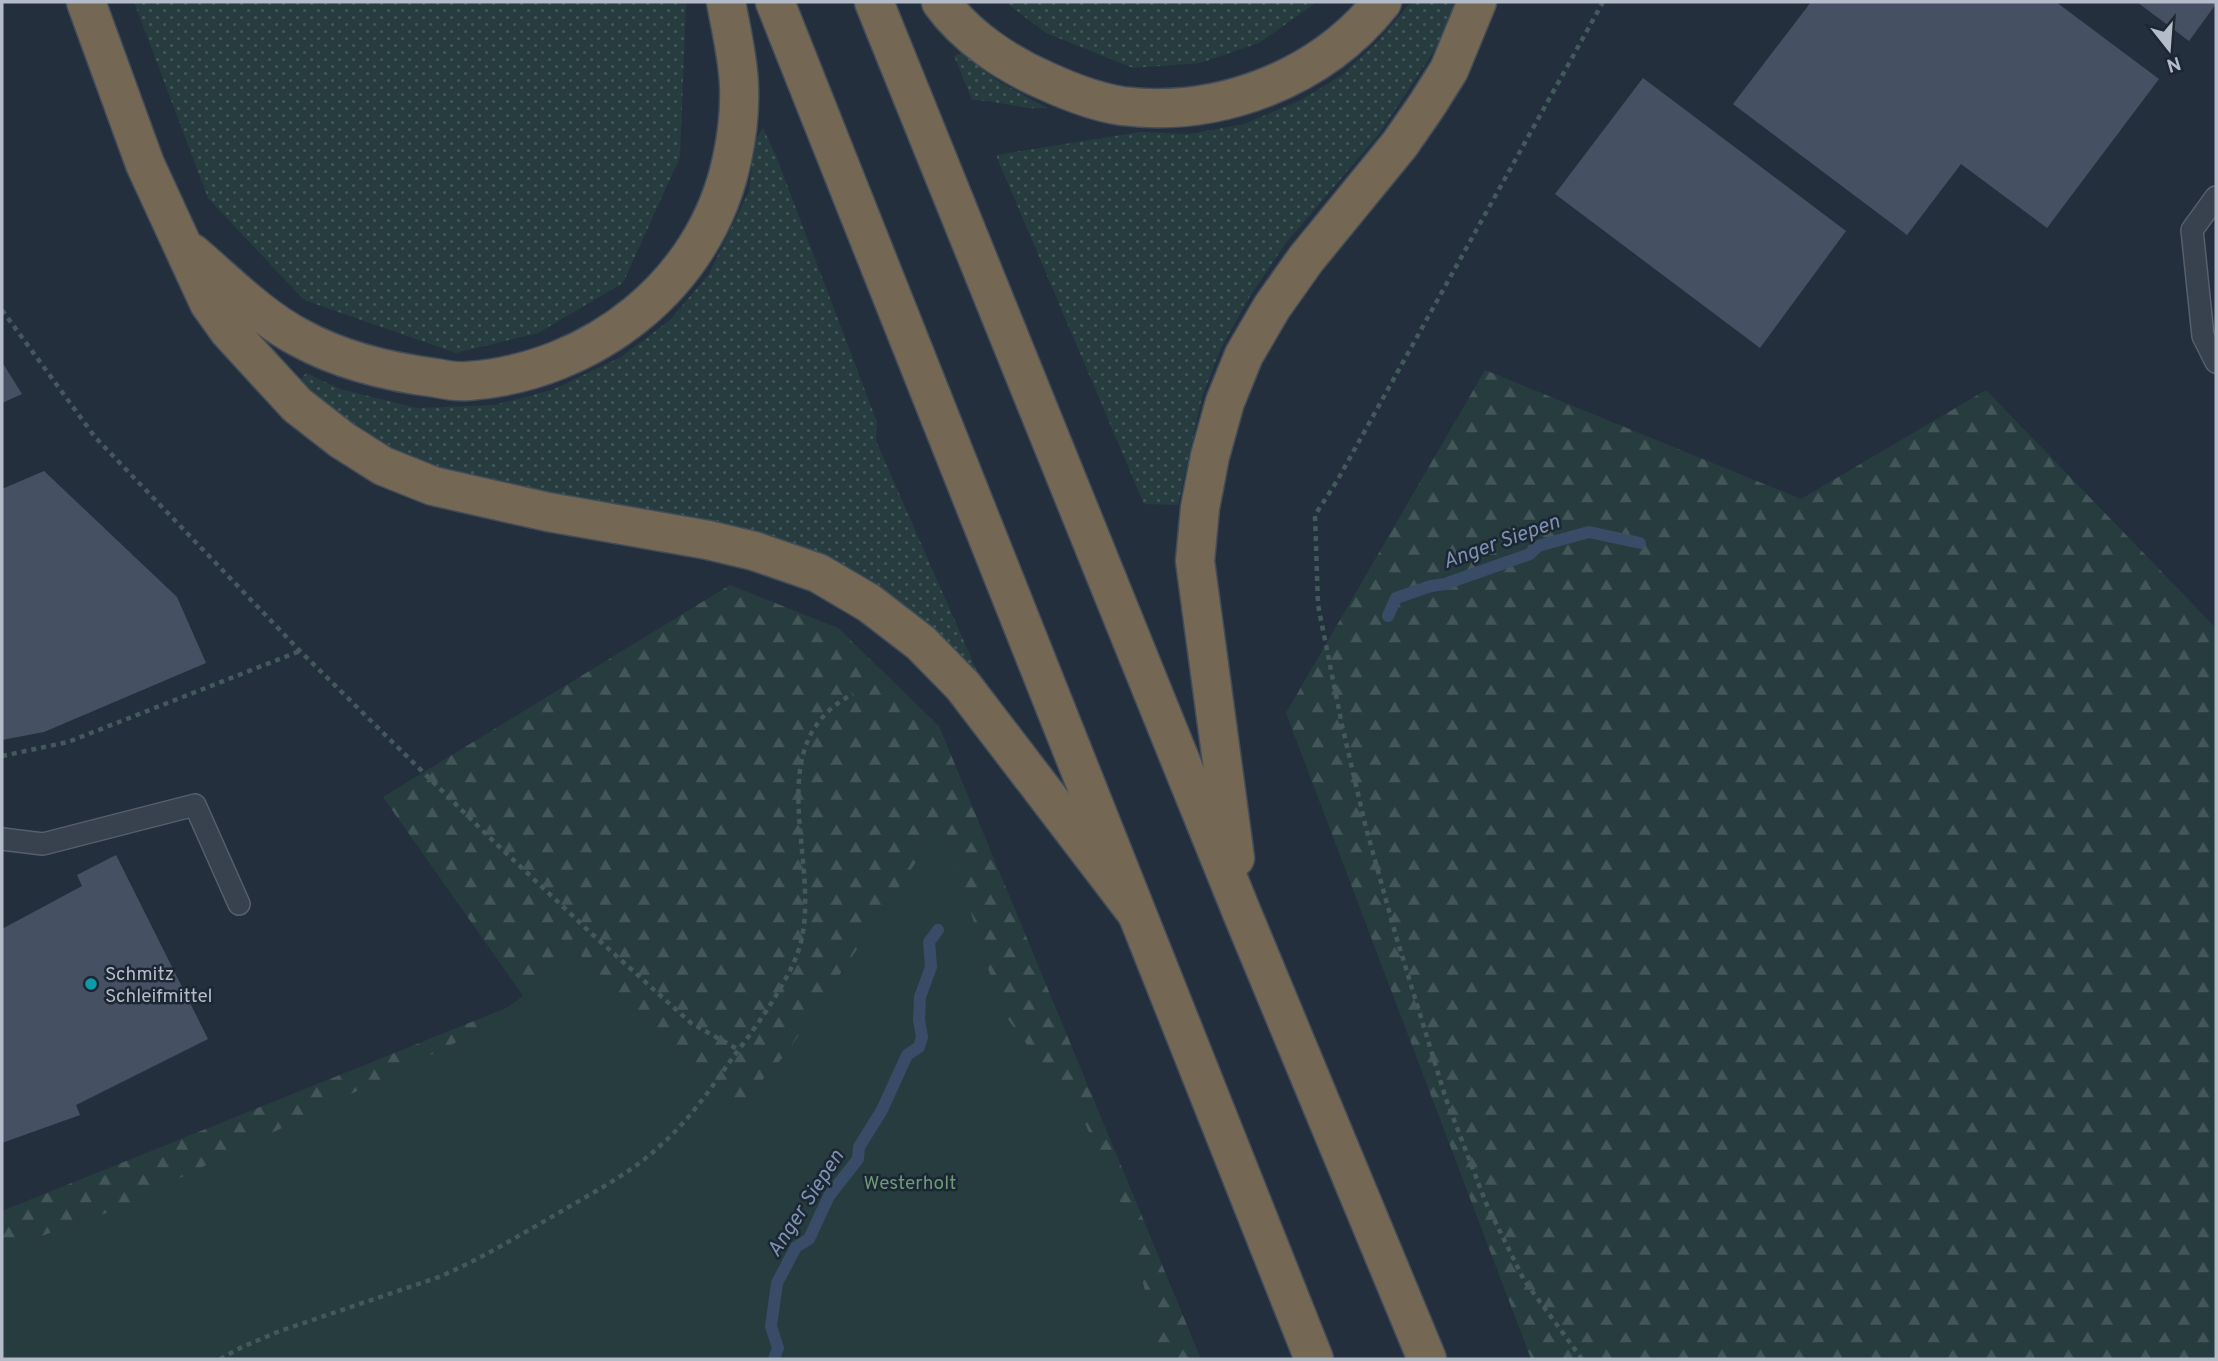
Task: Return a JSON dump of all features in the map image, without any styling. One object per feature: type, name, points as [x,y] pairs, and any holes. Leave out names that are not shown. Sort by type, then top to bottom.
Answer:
[{"type":"highway","points":[[86,2],[145,164],[209,303],[229,331],[297,405],[342,440],[383,466],[433,486],[754,551],[818,573],[869,603],[921,643],[963,686],[1135,911]]},
{"type":"highway","points":[[183,246],[268,317],[299,338],[360,364],[393,372],[465,382],[527,372],[565,357],[602,339],[636,317],[685,263],[709,224],[724,189],[736,135],[739,85],[726,2]]},
{"type":"highway","points":[[775,2],[1314,1359]]},
{"type":"highway","points":[[874,2],[1242,912],[1427,1359]]},
{"type":"highway","points":[[941,2],[948,12],[982,43],[1026,73],[1086,96],[1119,105],[1185,108],[1213,103],[1279,82],[1319,61],[1366,22],[1382,2]]},
{"type":"highway","points":[[1242,912],[1195,561],[1200,508],[1210,456],[1225,402],[1244,355],[1272,307],[1306,259],[1400,144],[1427,105],[1449,70],[1478,2]]},
{"type":"lane","points":[[2216,197],[2192,230],[2203,336],[2216,362]]},
{"type":"lane","points":[[2,839],[43,844],[195,805],[239,904]]},
{"type":"path","points":[[1582,1359],[1524,1280],[1486,1203],[1446,1099],[1375,862],[1345,738],[1318,605],[1315,515],[1337,481],[1603,2]]},
{"type":"path","points":[[2,310],[95,437],[300,651],[592,934],[691,1023],[739,1050]]},
{"type":"path","points":[[2,756],[68,742],[300,651]]},
{"type":"path","points":[[220,1359],[271,1335],[439,1277],[465,1265],[615,1180],[660,1146],[681,1126],[739,1050],[776,996],[795,961],[802,938],[806,891],[798,801],[802,760],[809,740],[826,713],[839,701],[853,694]]},
{"type":"green space","points":[[134,2],[686,2],[680,157],[623,283],[538,333],[456,353],[304,300],[208,198]]},
{"type":"green space","points":[[1005,2],[1317,2],[1259,43],[1200,63],[1133,68],[1046,33]]},
{"type":"green space","points":[[1411,2],[1456,2],[1442,39],[1379,134],[1285,244],[1247,301],[1221,348],[1202,397],[1178,505],[1144,504],[996,155],[1140,132],[1189,134],[1244,124],[1301,100],[1342,75],[1378,41]]},
{"type":"green space","points":[[963,53],[998,81],[1047,108],[972,100],[954,56]]},
{"type":"green space","points":[[763,128],[877,422],[876,441],[977,671],[967,667],[938,637],[578,500],[417,463],[330,408],[298,383],[306,373],[340,389],[417,408],[494,405],[552,390],[621,357],[670,320],[709,274],[749,191],[755,141]]},
{"type":"green space","points":[[1485,370],[1801,499],[1986,390],[2216,628],[2216,1359],[1531,1359],[1286,713]]},
{"type":"green space","name":"Westerholt","points":[[730,585],[838,628],[939,726],[1201,1359],[2,1359],[2,1211],[526,1000],[383,797]]},
{"type":"green space","name":"Westerholt","points":[[943,822],[1001,1010],[1083,1119],[1126,1215],[1162,1359],[2,1359],[2,1250],[115,1210],[463,1039],[580,955],[734,1111],[786,1054]]},
{"type":"building","points":[[1811,2],[2056,2],[2159,79],[2047,228],[1961,164],[1907,235],[1733,104]]},
{"type":"building","points":[[2137,2],[2216,2],[2216,4],[2189,41]]},
{"type":"building","points":[[1643,78],[1846,231],[1760,348],[1555,194]]},
{"type":"building","points":[[2,362],[22,394],[2,403]]},
{"type":"building","points":[[44,471],[177,597],[206,663],[44,732],[2,740],[2,489]]},
{"type":"building","name":"Schmitz Schleifmittel","points":[[116,855],[208,1039],[76,1105],[80,1115],[2,1143],[2,929],[82,886],[77,875]]},
{"type":"waterway","name":"Anger Siepen","points":[[1388,616],[1396,598],[1530,554],[1538,546],[1589,532],[1640,543]]},
{"type":"waterway","name":"Anger Siepen","points":[[774,1359],[778,1348],[771,1326],[777,1283],[796,1247],[809,1239],[829,1196],[858,1159],[859,1147],[882,1110],[907,1055],[919,1047],[922,1037],[919,1020],[920,997],[931,967],[929,942],[938,930]]},
{"type":"place","name":"Schmitz Schleifmittel","points":[[91,984]]}]
